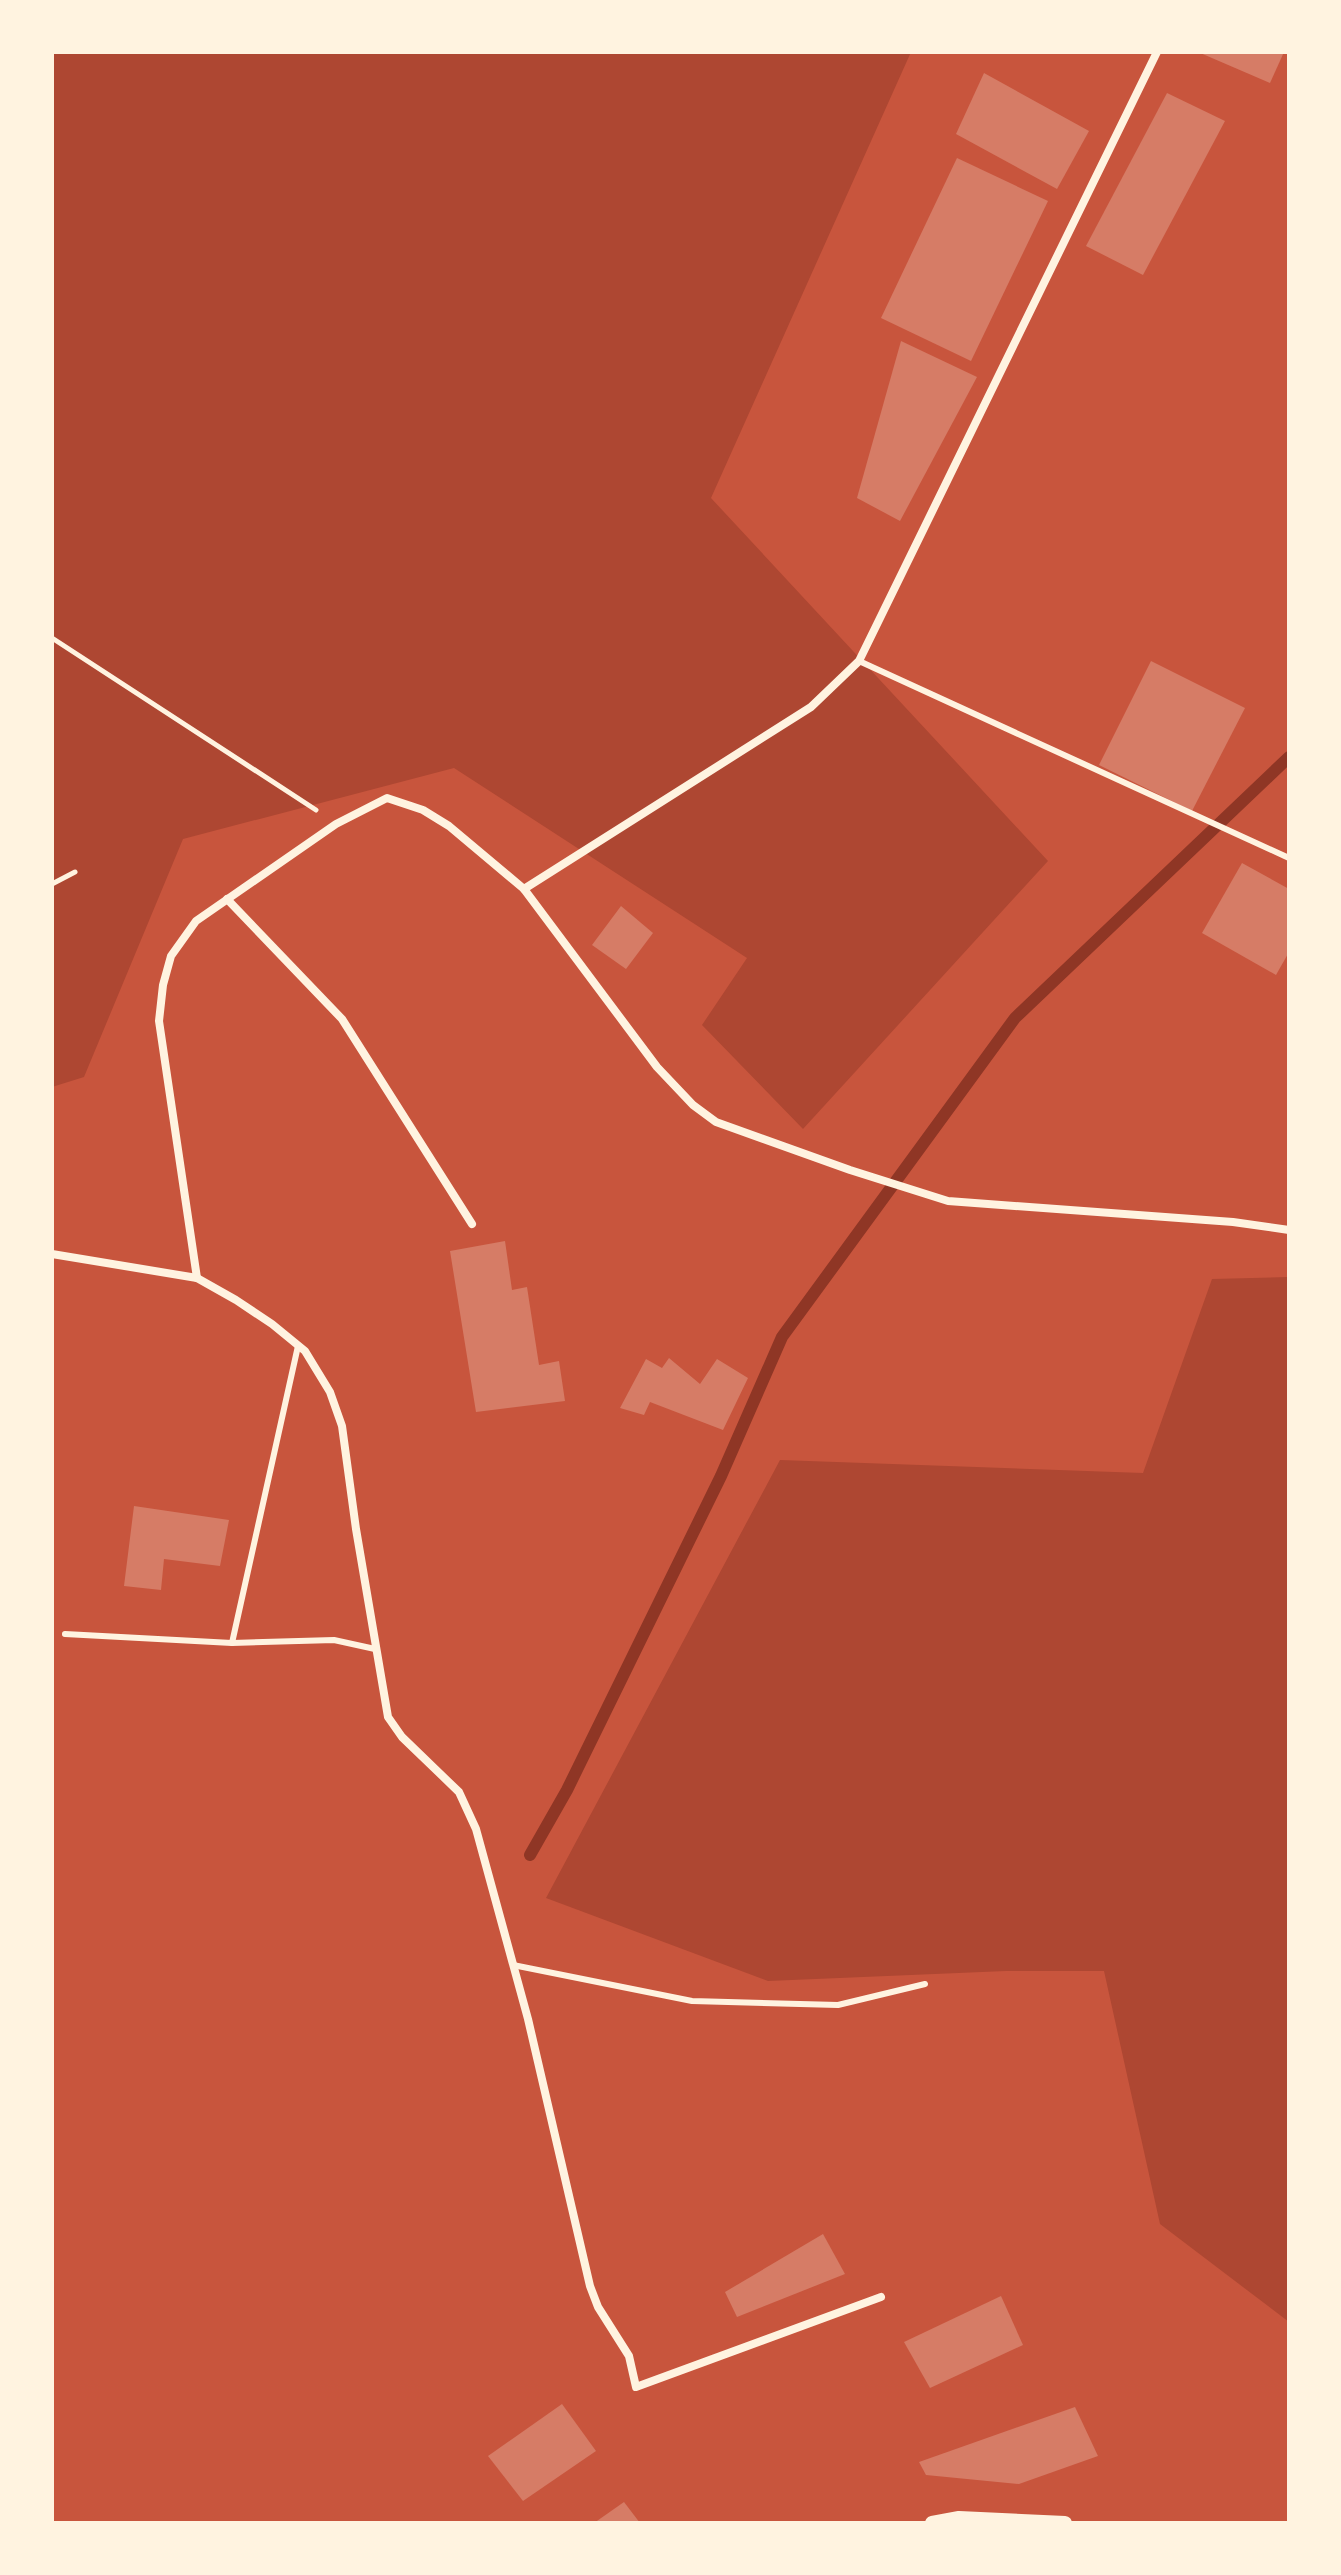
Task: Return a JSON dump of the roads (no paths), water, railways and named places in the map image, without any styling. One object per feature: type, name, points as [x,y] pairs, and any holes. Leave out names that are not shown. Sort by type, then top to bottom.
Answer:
[{"type":"street","points":[[524,889],[811,707],[859,661],[1157,52]]},
{"type":"street","points":[[197,1278],[159,1021],[163,985],[171,956],[196,921],[336,824],[387,798],[423,810],[449,826],[524,889],[657,1067],[693,1105],[716,1122],[948,1201],[1233,1222],[1289,1230]]},
{"type":"street","points":[[227,899],[342,1019],[472,1224]]},
{"type":"street","points":[[52,1254],[197,1278],[272,1324],[305,1351],[330,1392],[342,1426],[388,1717],[402,1737],[459,1792],[476,1829],[513,1965],[590,2286],[598,2307],[629,2356],[636,2387],[881,2297]]},
{"type":"street","points":[[932,2523],[959,2518],[1065,2523]]},
{"type":"lane","points":[[859,661],[1289,858]]},
{"type":"lane","points":[[232,1643],[298,1346]]},
{"type":"lane","points":[[65,1634],[232,1643],[334,1640],[375,1649]]},
{"type":"lane","points":[[513,1965],[692,2001],[838,2005],[925,1984]]},
{"type":"waterway","points":[[530,1855],[567,1790],[721,1476],[782,1337],[1015,1018],[1289,757]]}]
